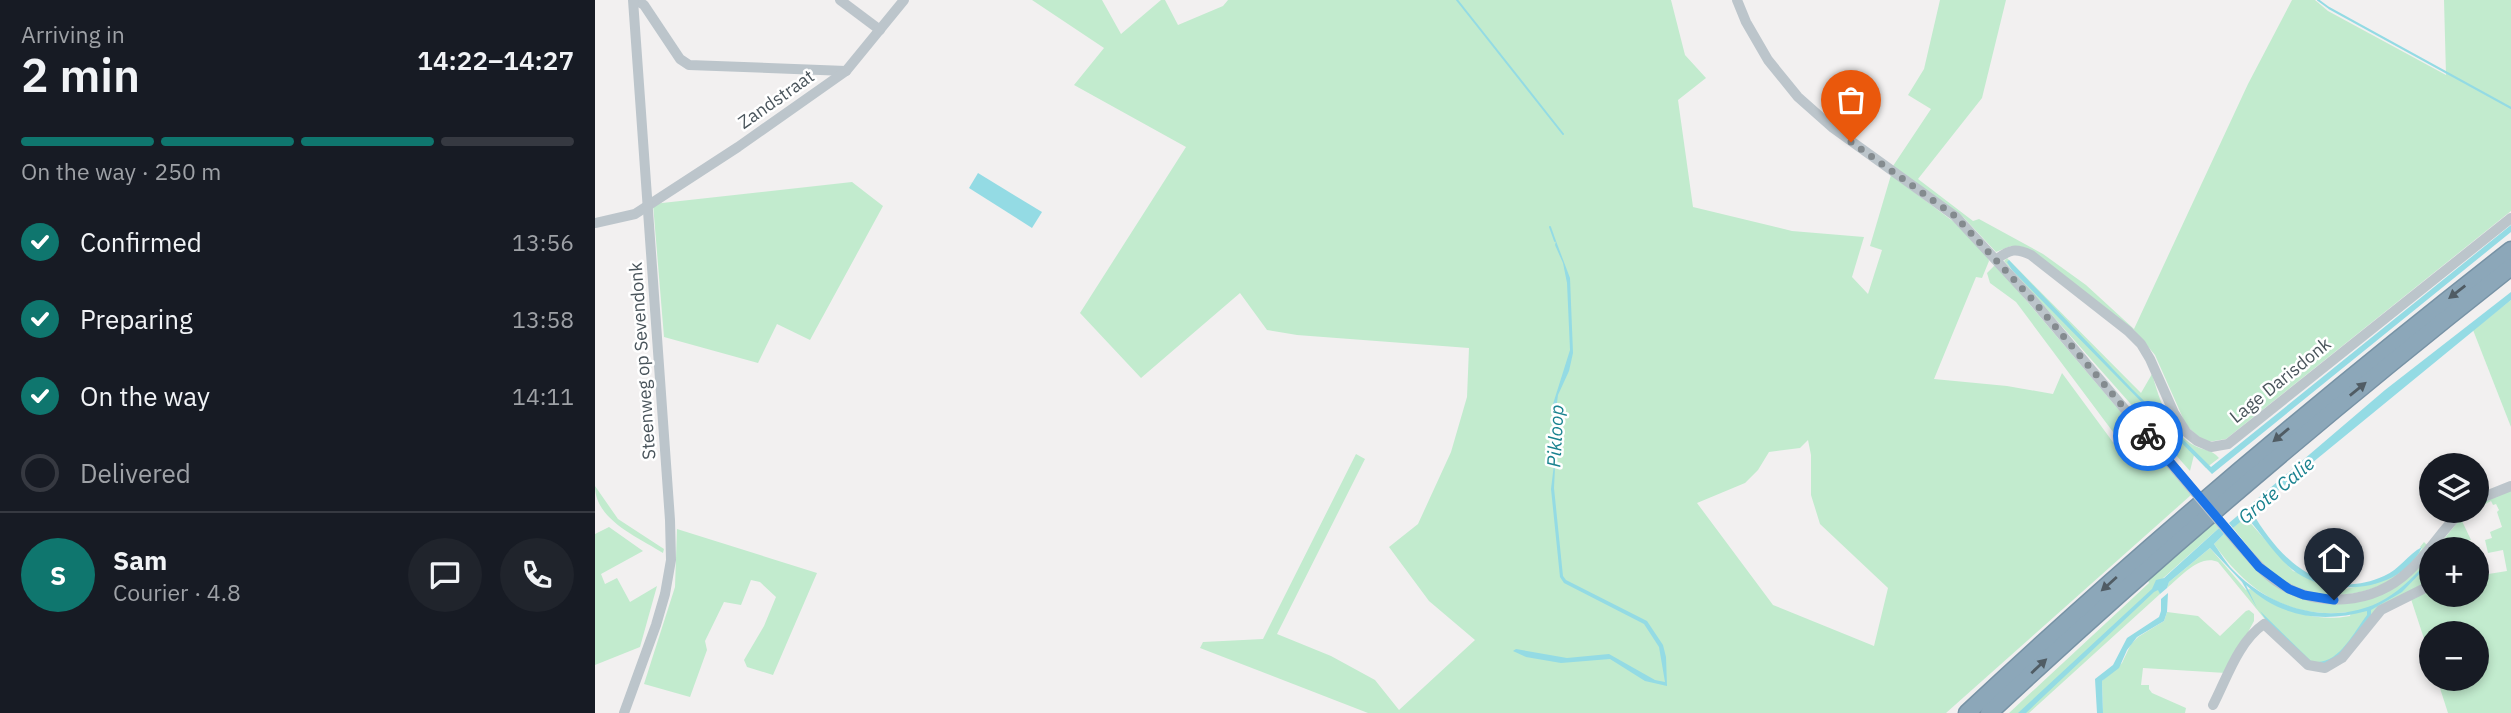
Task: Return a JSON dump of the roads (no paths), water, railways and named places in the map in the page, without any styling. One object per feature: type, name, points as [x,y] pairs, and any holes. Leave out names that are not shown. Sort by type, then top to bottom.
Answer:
[{"type":"highway","points":[[1967,713],[2191,510],[2339,386],[2511,250]]},
{"type":"highway","points":[[1989,713],[2201,522],[2349,396],[2511,267]]},
{"type":"street","points":[[638,2],[657,0]]},
{"type":"street","points":[[840,0],[880,30]]},
{"type":"street","name":"Zandstraat","points":[[595,223],[635,214],[738,147],[846,71],[904,0]]},
{"type":"street","points":[[1737,0],[1746,22],[1768,60],[1798,97],[1833,128],[1955,216],[1997,259],[2259,567],[2289,589],[2304,595],[2334,600],[2356,598],[2384,589],[2402,578],[2419,561]]},
{"type":"street","points":[[638,2],[680,59],[689,65],[846,71]]},
{"type":"street","name":"Steenweg op Sevendonk","points":[[624,713],[656,625],[671,560],[638,2]]},
{"type":"street","name":"Lage Darisdonk","points":[[1997,259],[2008,250],[2019,250],[2031,255],[2128,331],[2150,359],[2174,413],[2186,432],[2211,447],[2228,444],[2511,218]]},
{"type":"street","points":[[2489,495],[2511,486]]},
{"type":"street","points":[[2441,537],[2452,523]]},
{"type":"street","points":[[2213,705],[2245,643],[2263,624],[2308,665],[2325,668],[2339,661],[2381,610],[2419,591]]},
{"type":"water","points":[[978,173],[1042,212],[1032,228],[969,188]]},
{"type":"water","points":[[2511,225],[2511,232],[2212,474],[2007,262],[2009,260],[2211,467]]},
{"type":"water","points":[[1556,241],[1570,278],[1573,353],[1569,371],[1558,395],[1556,410],[1559,424],[1556,446],[1557,423],[1553,404],[1570,350],[1567,283]]},
{"type":"water","points":[[2511,292],[2511,300],[2252,512],[2263,530],[2290,560],[2323,580],[2342,584],[2362,583],[2384,576],[2419,549],[2412,562],[2399,573],[2366,586],[2329,586],[2312,581],[2290,568],[2249,520],[2245,518],[2233,528],[2229,523],[2385,390]]},
{"type":"water","points":[[1556,448],[1554,488],[1563,576],[1566,580],[1647,621],[1663,645],[1667,686],[1645,681],[1610,659],[1561,663],[1526,657],[1513,651],[1516,649],[1567,658],[1609,654],[1655,680],[1665,682],[1659,647],[1644,624],[1564,583],[1560,577],[1551,489]]},
{"type":"water","points":[[2219,528],[2224,534],[2214,544],[2233,570],[2266,595],[2305,610],[2325,613],[2366,608],[2391,595],[2419,571],[2419,574],[2402,592],[2371,610],[2371,616],[2338,656],[2328,664],[2312,663],[2268,623],[2260,611],[2311,661],[2320,662],[2329,659],[2343,647],[2367,615],[2367,611],[2334,617],[2303,615],[2273,605],[2246,585],[2257,608],[2242,582],[2210,548],[2169,582],[2160,594],[2158,590],[2154,592],[2026,713],[2018,713],[2152,589],[2156,580],[2164,578]]},
{"type":"water","points":[[2168,593],[2164,621],[2137,637],[2127,650],[2119,668],[2102,681],[2103,713],[2097,713],[2095,679],[2113,665],[2127,638],[2159,617],[2161,599]]},
{"type":"waterway","name":"Pikloop","points":[[1457,0],[1563,134]]},
{"type":"waterway","name":"Grote Calie","points":[[2318,0],[2511,108]]},
{"type":"waterway","name":"Pikloop","points":[[1550,227],[1555,241]]}]
